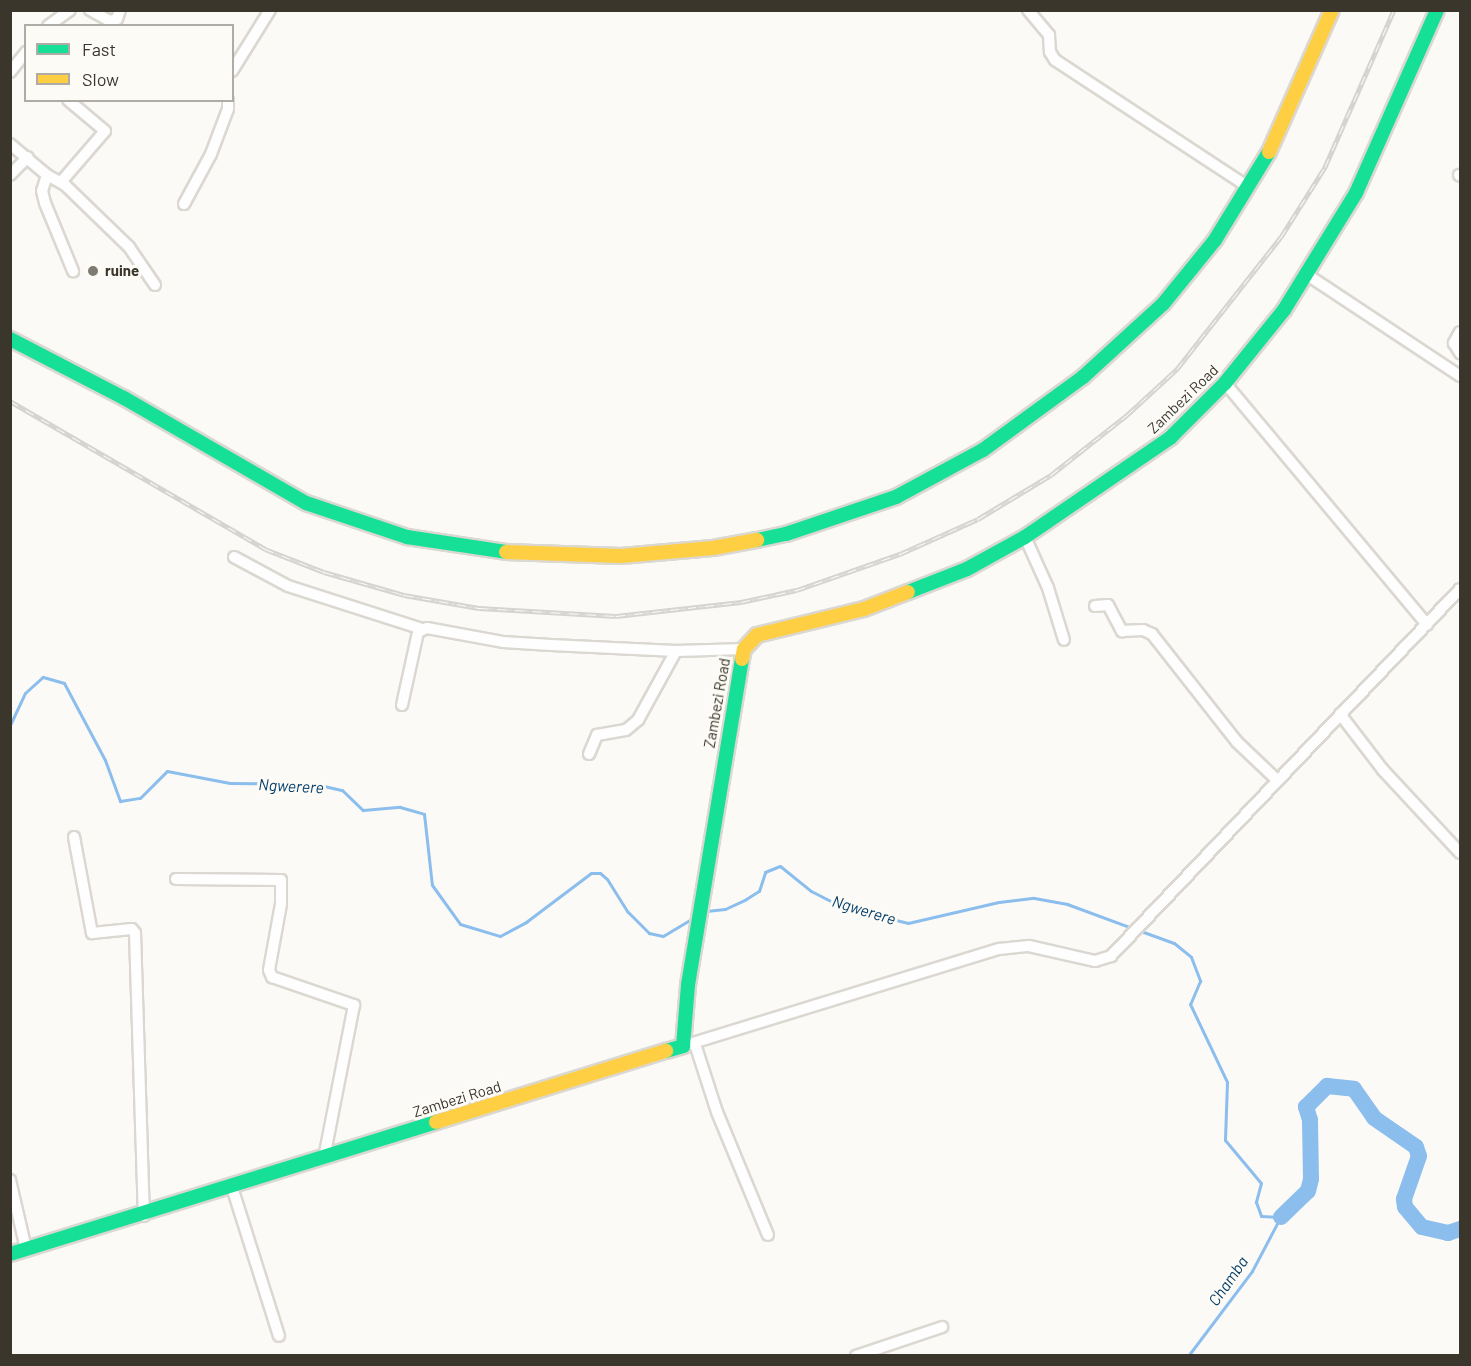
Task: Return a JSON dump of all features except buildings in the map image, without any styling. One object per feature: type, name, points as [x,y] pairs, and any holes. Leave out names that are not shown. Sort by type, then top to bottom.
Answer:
[{"type":"main road","points":[[10,339],[131,401],[277,489],[355,523],[407,537],[500,552],[621,556],[713,548],[786,534],[858,513],[896,497],[983,450],[1083,377],[1163,304],[1215,240],[1273,147],[1332,10]]},
{"type":"main road","name":"Zambezi Road","points":[[10,1254],[144,1216],[689,1045],[699,924],[744,649],[757,635],[864,609],[929,586],[1024,537],[1170,438],[1225,383],[1284,310],[1356,193],[1437,10]]},
{"type":"street","points":[[51,24],[70,10]]},
{"type":"street","points":[[90,10],[114,21],[120,10]]},
{"type":"street","points":[[234,68],[270,10]]},
{"type":"street","points":[[1028,10],[1049,35],[1050,52],[1055,60],[1248,188]]},
{"type":"street","points":[[10,72],[22,65]]},
{"type":"street","points":[[61,182],[105,131],[71,102]]},
{"type":"street","points":[[184,204],[211,154],[228,109],[228,102]]},
{"type":"street","points":[[10,144],[28,157],[47,176],[61,182],[134,252],[155,285]]},
{"type":"street","points":[[10,175],[28,157]]},
{"type":"street","points":[[47,176],[42,191],[45,203],[73,271]]},
{"type":"street","points":[[1306,274],[1461,375]]},
{"type":"street","points":[[1461,332],[1454,343],[1461,353]]},
{"type":"street","points":[[1225,383],[1427,625]]},
{"type":"street","points":[[1024,537],[1048,588],[1064,640]]},
{"type":"street","points":[[234,557],[288,586],[422,629],[503,642],[676,651],[744,649]]},
{"type":"street","points":[[768,1235],[689,1045],[999,949],[1029,946],[1095,961],[1111,956],[1125,945],[1277,780],[1461,589]]},
{"type":"street","points":[[1095,606],[1108,605],[1122,631],[1143,630],[1152,634],[1237,742],[1277,780]]},
{"type":"street","points":[[402,705],[413,648],[422,629]]},
{"type":"street","points":[[589,754],[597,735],[626,730],[638,720],[676,651]]},
{"type":"street","points":[[1340,714],[1383,770],[1461,853]]},
{"type":"street","points":[[74,837],[92,933],[132,929],[135,933],[144,1216]]},
{"type":"street","points":[[176,879],[281,880],[281,904],[269,970],[272,977],[354,1005],[324,1158]]},
{"type":"street","points":[[10,1180],[26,1250]]},
{"type":"street","points":[[232,1187],[279,1336]]},
{"type":"street","points":[[856,1356],[942,1327]]},
{"type":"waterway","name":"Ngwerere","points":[[10,725],[25,693],[43,677],[64,683],[105,760],[120,801],[140,798],[167,771],[230,783],[315,784],[342,790],[363,810],[400,807],[424,814],[432,885],[460,924],[500,936],[526,922],[591,873],[600,873],[607,879],[628,912],[649,933],[663,936],[695,917]]},
{"type":"waterway","name":"Ngwerere","points":[[706,911],[725,909],[746,899],[759,891],[765,872],[780,866],[811,891],[843,907],[908,923],[999,902],[1034,898],[1067,904],[1132,928]]},
{"type":"waterway","name":"Ngwerere","points":[[1138,930],[1174,943],[1191,957],[1200,981],[1190,1004],[1227,1082],[1225,1140],[1261,1183],[1256,1202],[1261,1216],[1281,1217]]},
{"type":"waterway","name":"Ngwerere","points":[[1281,1217],[1308,1191],[1311,1179],[1310,1120],[1306,1107],[1327,1086],[1354,1089],[1374,1118],[1416,1147],[1419,1156],[1404,1199],[1405,1207],[1422,1227],[1448,1233],[1460,1229]]},
{"type":"waterway","name":"Chamba","points":[[1188,1356],[1252,1271],[1280,1218]]},
{"type":"railway","points":[[10,401],[265,549],[324,572],[404,595],[479,608],[616,616],[741,602],[797,590],[900,554],[978,519],[1051,475],[1127,415],[1177,369],[1281,237],[1325,167],[1394,10]]},
{"type":"traffic: fast","points":[[908,592],[967,569],[1025,537],[1170,438],[1225,383],[1284,310],[1356,193],[1437,10]]},
{"type":"traffic: fast","points":[[757,540],[786,534],[896,497],[983,450],[1083,377],[1163,304],[1215,240],[1269,152]]},
{"type":"traffic: fast","points":[[10,339],[124,398],[306,503],[407,537],[506,552]]},
{"type":"traffic: fast","points":[[666,1051],[683,1046],[688,985],[742,659]]},
{"type":"traffic: fast","points":[[10,1254],[436,1122]]},
{"type":"traffic: slow","points":[[1269,152],[1332,10]]},
{"type":"traffic: slow","points":[[506,552],[621,556],[713,548],[757,540]]},
{"type":"traffic: slow","points":[[742,659],[744,649],[757,635],[864,609],[908,592]]},
{"type":"traffic: slow","points":[[436,1122],[666,1051]]},
{"type":"place","name":"ruine","points":[[93,271]]}]
